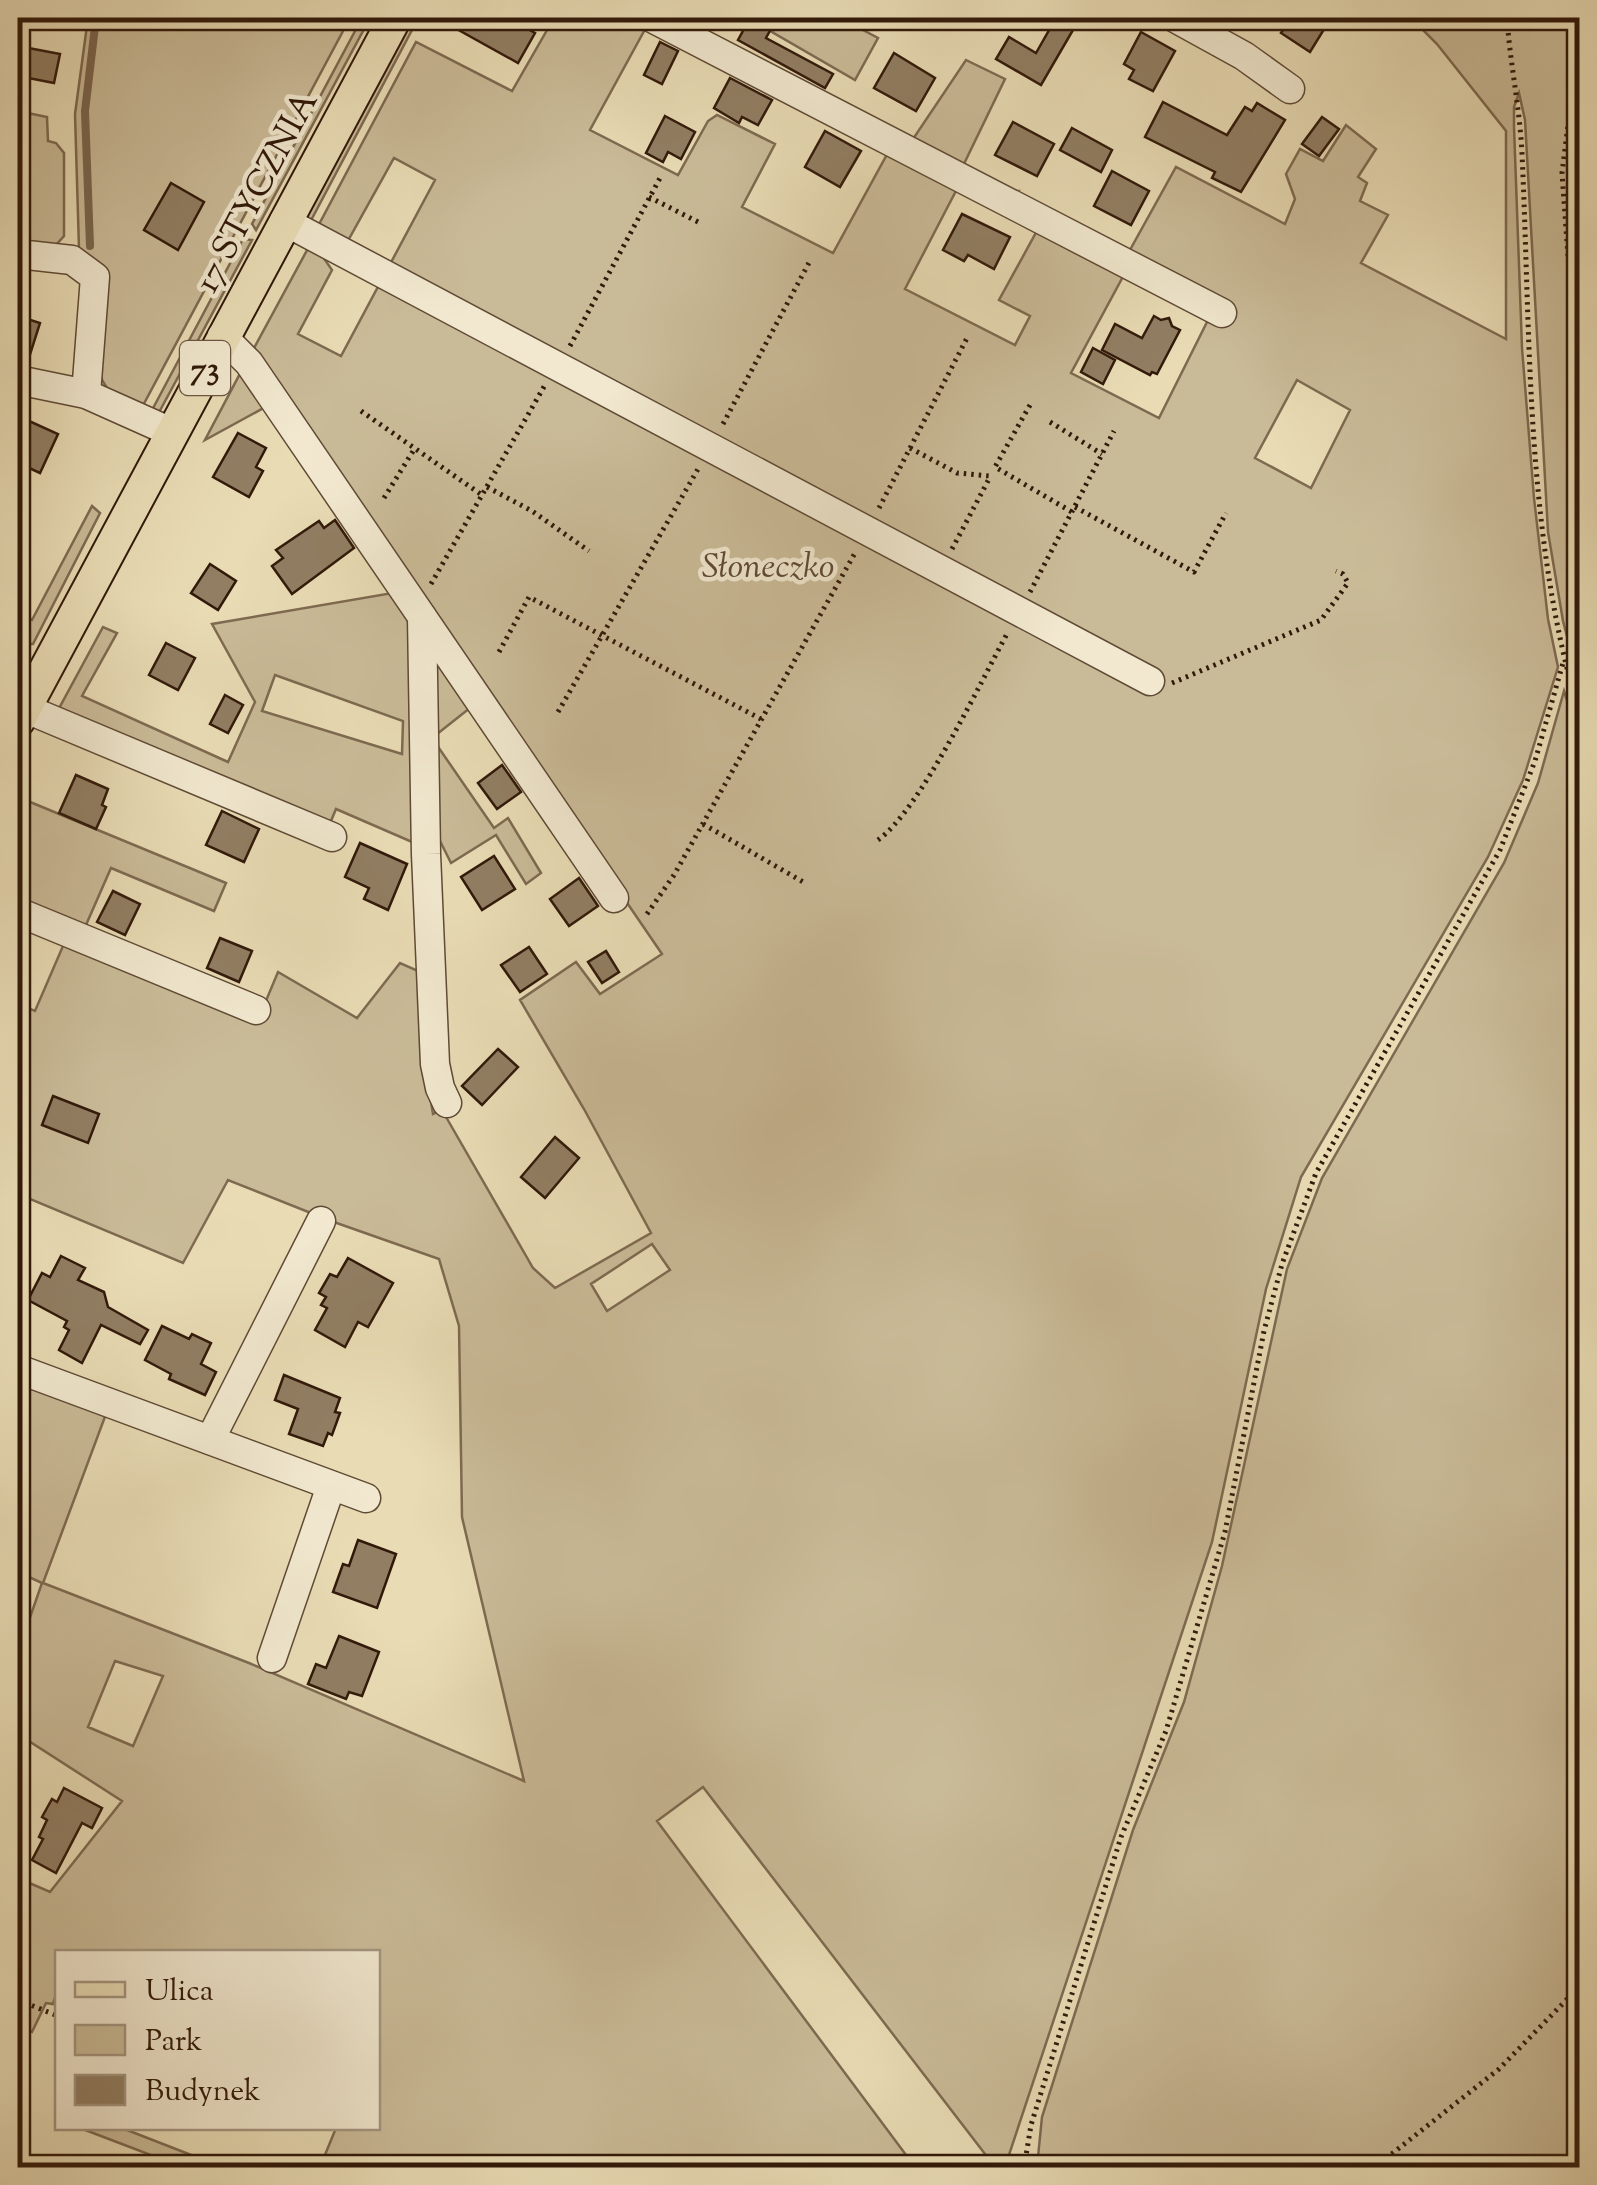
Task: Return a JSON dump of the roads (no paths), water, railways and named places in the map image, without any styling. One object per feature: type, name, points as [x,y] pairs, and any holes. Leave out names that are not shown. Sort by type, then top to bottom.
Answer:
[{"type":"main road","name":"17 STYCZNIA","points":[[20,714],[395,18]]},
{"type":"lane","points":[[652,18],[1222,313]]},
{"type":"lane","points":[[1175,18],[1244,56],[1290,89]]},
{"type":"lane","points":[[284,221],[1150,681]]},
{"type":"lane","points":[[18,254],[72,260],[95,277],[86,394]]},
{"type":"lane","points":[[222,336],[249,363],[425,604],[614,898]]},
{"type":"lane","points":[[18,380],[86,394],[170,432]]},
{"type":"lane","points":[[425,604],[426,854],[435,1064],[447,1102]]},
{"type":"lane","points":[[20,714],[332,837]]},
{"type":"lane","points":[[18,912],[256,1010]]},
{"type":"lane","points":[[210,1440],[321,1221]]},
{"type":"lane","points":[[18,1369],[366,1498]]},
{"type":"lane","points":[[272,1658],[332,1486]]},
{"type":"waterway","points":[[90,246],[85,111],[96,18]]},
{"type":"park label","name":"Słoneczko","points":[[768,565]]}]
